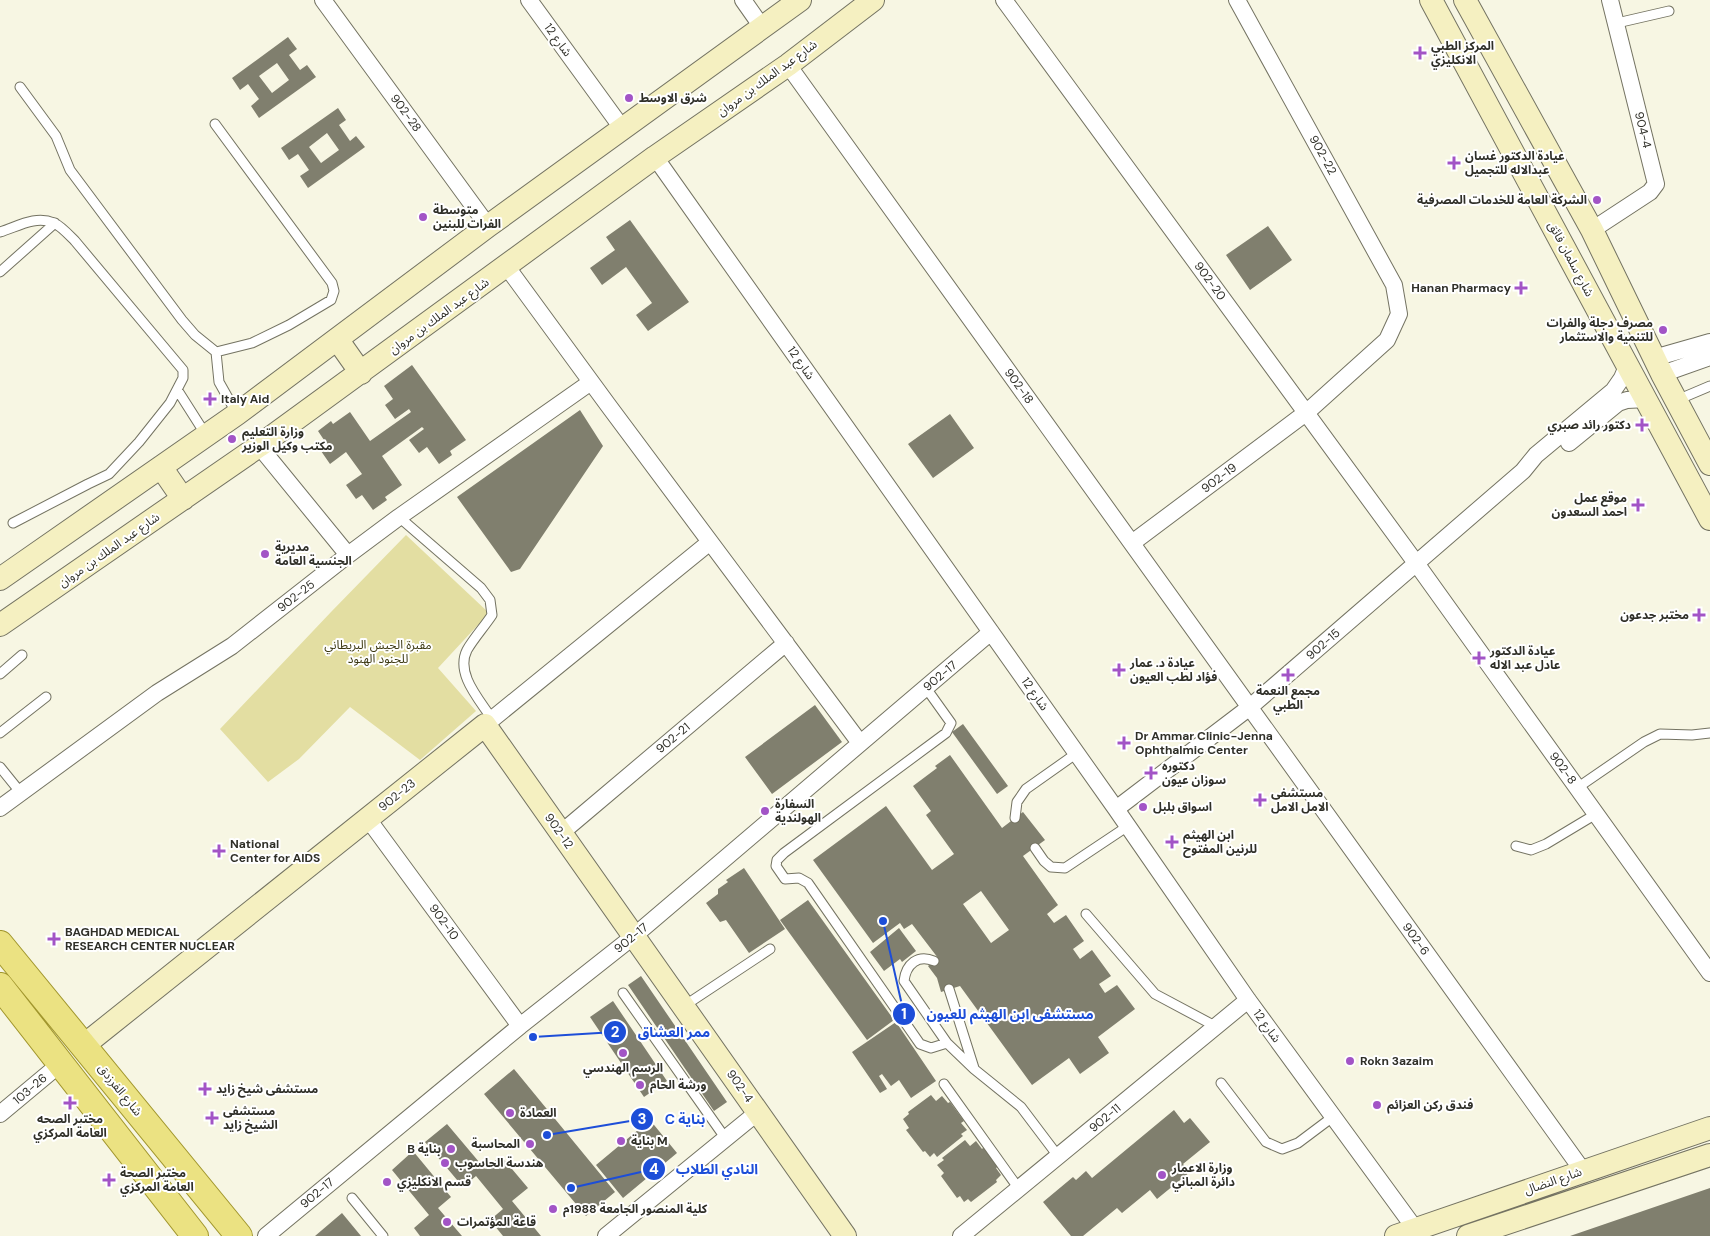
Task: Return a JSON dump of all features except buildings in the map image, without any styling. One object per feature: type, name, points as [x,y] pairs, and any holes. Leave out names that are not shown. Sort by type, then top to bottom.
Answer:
[{"type":"main road","name":"شارع الفرزدق","points":[[0,944],[239,1236]]},
{"type":"main road","points":[[0,986],[196,1236]]},
{"type":"street","name":"902-28","points":[[323,0],[488,226]]},
{"type":"street","name":"شارع 12","points":[[529,0],[622,128]]},
{"type":"street","points":[[743,0],[762,27]]},
{"type":"street","points":[[0,579],[237,414],[488,226],[800,0]]},
{"type":"street","name":"902-20","points":[[1004,0],[1416,563]]},
{"type":"street","name":"902-22","points":[[1237,0],[1394,286],[1398,314]]},
{"type":"street","name":"شارع سلمان فائق","points":[[1430,0],[1647,399],[1710,519]]},
{"type":"street","points":[[1465,0],[1592,230],[1658,366],[1710,464]]},
{"type":"street","name":"904-4","points":[[1592,230],[1650,192],[1656,184],[1610,0]]},
{"type":"street","name":"شارع عبد الملك بن مروان","points":[[0,625],[361,373],[656,157],[788,65],[863,4]]},
{"type":"street","name":"902-18","points":[[788,65],[1250,707]]},
{"type":"street","name":"شارع 12","points":[[656,157],[1077,753],[1248,1000],[1334,1116],[1406,1233]]},
{"type":"street","points":[[507,267],[860,743]]},
{"type":"street","name":"902-19","points":[[1132,543],[1306,412],[1387,340],[1398,314]]},
{"type":"street","points":[[337,339],[361,373]]},
{"type":"street","points":[[1658,366],[1710,342]]},
{"type":"street","points":[[1658,366],[1710,358]]},
{"type":"street","name":"902-15","points":[[1116,809],[1250,707],[1523,472],[1536,455],[1613,390],[1622,378],[1628,364]]},
{"type":"street","name":"902-25","points":[[0,808],[157,692],[232,646],[399,517],[591,382]]},
{"type":"street","name":"902-15","points":[[1523,472],[1547,460],[1618,403],[1627,400],[1647,399]]},
{"type":"street","points":[[259,446],[348,555]]},
{"type":"street","points":[[161,467],[183,499]]},
{"type":"street","name":"902-23","points":[[83,1046],[368,819],[710,542]]},
{"type":"street","name":"902-8","points":[[1416,563],[1710,973]]},
{"type":"street","name":"902-17","points":[[266,1236],[520,1026],[634,936],[991,632]]},
{"type":"street","name":"902-21","points":[[561,833],[786,644]]},
{"type":"street","name":"902-6","points":[[1250,707],[1583,1171]]},
{"type":"street","name":"902-12","points":[[488,722],[561,833],[634,936]]},
{"type":"street","name":"902-10","points":[[368,819],[520,1026]]},
{"type":"street","name":"902-4","points":[[634,936],[845,1236]]},
{"type":"street","name":"902-11","points":[[962,1236],[1248,1000]]},
{"type":"street","name":"103-26","points":[[0,1114],[60,1064]]},
{"type":"street","points":[[606,1236],[758,1112]]},
{"type":"street","name":"شارع النضال","points":[[1406,1233],[1710,1128]]},
{"type":"street","name":"شارع النضال","points":[[1468,1236],[1710,1155]]},
{"type":"lane","points":[[1617,24],[1669,11]]},
{"type":"lane","points":[[20,87],[56,136],[70,170],[182,320],[195,335],[216,352],[219,382],[237,414]]},
{"type":"lane","points":[[215,124],[332,283],[334,291],[331,300],[289,325],[252,343],[216,352]]},
{"type":"lane","points":[[0,232],[22,223],[43,220],[55,223],[75,241],[183,370],[183,378],[178,391],[139,442],[110,474],[13,523]]},
{"type":"lane","points":[[0,272],[55,223]]},
{"type":"lane","points":[[1676,400],[1710,386]]},
{"type":"lane","points":[[178,391],[206,436]]},
{"type":"lane","points":[[399,517],[481,588],[490,600],[492,615],[467,651],[464,665],[466,677],[488,722]]},
{"type":"lane","points":[[0,674],[22,655]]},
{"type":"lane","points":[[926,688],[951,723],[946,733],[784,853],[777,860],[776,866],[785,879],[799,878],[808,883],[920,1044],[931,1048],[947,1043]]},
{"type":"lane","points":[[0,733],[46,697]]},
{"type":"lane","points":[[1577,788],[1644,742],[1660,734],[1692,735],[1710,733]]},
{"type":"lane","points":[[1015,818],[1017,802],[1026,789],[1077,753]]},
{"type":"lane","points":[[0,767],[21,793]]},
{"type":"lane","points":[[1516,846],[1531,850],[1546,844],[1596,814]]},
{"type":"lane","points":[[1035,848],[1044,861],[1051,866],[1065,868],[1128,826]]},
{"type":"lane","points":[[1086,914],[1155,994],[1215,1026]]},
{"type":"lane","points":[[683,1006],[770,949]]},
{"type":"lane","points":[[934,961],[924,958],[909,965],[905,972],[904,981],[947,1043],[974,1069],[1021,1107],[1058,1156]]},
{"type":"lane","points":[[949,989],[974,1069]]},
{"type":"lane","points":[[623,993],[726,1139]]},
{"type":"lane","points":[[1221,1083],[1266,1142],[1282,1149],[1298,1143],[1334,1116]]},
{"type":"lane","points":[[944,1084],[1019,1189]]},
{"type":"lane","points":[[352,1198],[383,1236]]},
{"type":"green space","name":"مقبرة الجيش البريطاني للجنود الهنود","points":[[406,535],[489,613],[438,668],[476,711],[420,760],[350,707],[299,759],[268,782],[220,729]]},
{"type":"place","name":"المركز الطبي الانكليزي","points":[[1420,53]]},
{"type":"place","name":"شرق الاوسط","points":[[629,98]]},
{"type":"place","name":"عيادة الدكتور غسان عبدالاله للتجميل","points":[[1454,163]]},
{"type":"place","name":"الشركة العامة للخدمات المصرفية","points":[[1597,200]]},
{"type":"place","name":"متوسطة الفرات للبنين","points":[[423,217]]},
{"type":"place","name":"Hanan Pharmacy","points":[[1521,288]]},
{"type":"place","name":"مصرف دجلة والفرات للتنمية والاستثمار","points":[[1663,330]]},
{"type":"place","name":"Italy Aid","points":[[210,399]]},
{"type":"place","name":"دكتور رائد صبري","points":[[1642,425]]},
{"type":"place","name":"وزارة التعليم مكتب وكيل الوزير","points":[[232,439]]},
{"type":"place","name":"موقع عمل احمد السعدون","points":[[1638,505]]},
{"type":"place","name":"مديرية الجنسية العامة","points":[[265,554]]},
{"type":"place","name":"مختبر جدعون","points":[[1699,615]]},
{"type":"place","name":"عيادة الدكتور عادل عبد الاله","points":[[1479,658]]},
{"type":"place","name":"عيادة د. عمار فؤاد لطب العيون","points":[[1119,670]]},
{"type":"place","name":"مجمع النعمة الطبي","points":[[1288,675]]},
{"type":"place","name":"Dr Ammar Clinic-Jenna Ophthalmic Center","points":[[1124,743]]},
{"type":"place","name":"دكتوره سوزان عيون","points":[[1151,773]]},
{"type":"place","name":"مستشفى الامل الامل","points":[[1260,800]]},
{"type":"place","name":"اسواق بلبل","points":[[1143,807]]},
{"type":"place","name":"السفارة الهولندية","points":[[765,811]]},
{"type":"place","name":"ابن الهيثم للرنين المفتوح","points":[[1172,842]]},
{"type":"place","name":"National Center for AIDS","points":[[219,851]]},
{"type":"place","name":"مستشفى ابن الهيثم للعيون","points":[[883,921]]},
{"type":"place","name":"BAGHDAD MEDICAL RESEARCH CENTER NUCLEAR","points":[[54,939]]},
{"type":"place","name":"ممر العشاق","points":[[533,1037]]},
{"type":"place","name":"الرسم الهندسي","points":[[623,1053]]},
{"type":"place","name":"Rokn 3azaim","points":[[1350,1061]]},
{"type":"place","name":"ورشة الحام","points":[[640,1085]]},
{"type":"place","name":"مستشفى شيخ زايد","points":[[205,1089]]},
{"type":"place","name":"مختبر الصحه العامة المركزي","points":[[70,1103]]},
{"type":"place","name":"فندق ركن العزائم","points":[[1377,1105]]},
{"type":"place","name":"العمادة","points":[[510,1113]]},
{"type":"place","name":"مستشفى الشيخ زايد","points":[[212,1118]]},
{"type":"place","name":"C بناية","points":[[547,1135]]},
{"type":"place","name":"بناية M","points":[[621,1141]]},
{"type":"place","name":"المحاسبة","points":[[530,1144]]},
{"type":"place","name":"B بناية","points":[[451,1149]]},
{"type":"place","name":"هندسة الحاسوب","points":[[445,1163]]},
{"type":"place","name":"وزارة الاعمار دائرة المباني","points":[[1162,1175]]},
{"type":"place","name":"مختبر الصحة العامة المركزي","points":[[109,1180]]},
{"type":"place","name":"قسم الانكليزي","points":[[387,1182]]},
{"type":"place","name":"النادي الطلاب","points":[[571,1188]]},
{"type":"place","name":"كلية المنصور الجامعة 1988م","points":[[553,1209]]},
{"type":"place","name":"قاعة المؤتمرات","points":[[447,1222]]}]
